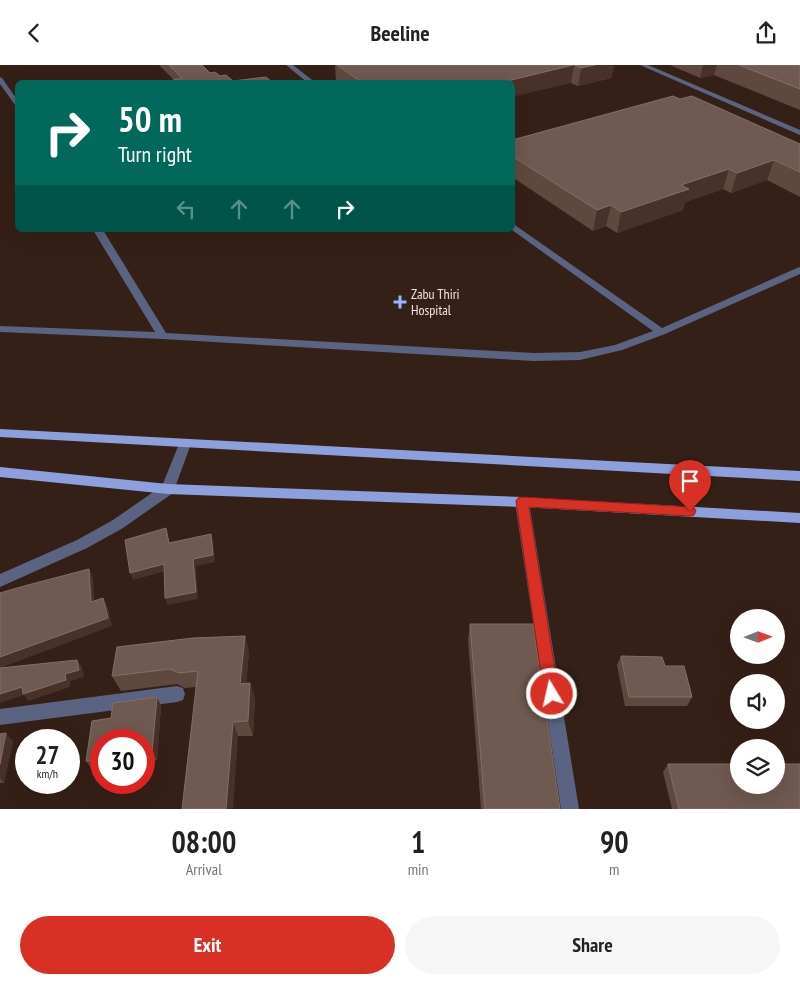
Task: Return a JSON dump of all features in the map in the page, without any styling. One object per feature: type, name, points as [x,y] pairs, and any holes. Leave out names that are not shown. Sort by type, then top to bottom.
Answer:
[{"type":"main road","points":[[0,433],[458,456],[800,476]]},
{"type":"main road","points":[[0,472],[168,489],[522,501],[800,518]]},
{"type":"street","points":[[289,65],[309,80]]},
{"type":"street","points":[[643,65],[800,133]]},
{"type":"street","points":[[0,79],[15,102]]},
{"type":"street","points":[[515,228],[661,332]]},
{"type":"street","points":[[99,232],[163,336]]},
{"type":"street","points":[[0,329],[560,357],[604,352],[661,332],[800,270]]},
{"type":"street","points":[[0,581],[82,544],[118,524],[168,489],[185,443]]},
{"type":"street","points":[[522,501],[570,809]]},
{"type":"street","points":[[0,717],[176,694]]},
{"type":"building","points":[[169,65],[202,65],[210,73],[215,72],[220,76],[226,75],[232,80],[174,80],[182,78]]},
{"type":"building","points":[[337,65],[573,65],[511,80],[359,80]]},
{"type":"building","points":[[574,65],[595,65],[581,68]]},
{"type":"building","points":[[739,65],[800,65],[800,89]]},
{"type":"building","points":[[266,77],[270,80],[241,80]]},
{"type":"building","points":[[673,96],[680,99],[692,96],[800,144],[800,172],[774,160],[737,173],[729,169],[681,185],[689,189],[621,212],[611,205],[597,210],[515,158],[515,139]]},
{"type":"building","points":[[166,528],[169,543],[211,534],[213,555],[193,559],[196,592],[165,598],[164,564],[130,573],[125,540]]},
{"type":"building","points":[[89,569],[91,602],[103,598],[108,618],[0,657],[0,593]]},
{"type":"building","points":[[470,624],[533,624],[560,809],[485,809]]},
{"type":"building","points":[[245,636],[240,684],[250,683],[248,721],[233,722],[226,809],[182,809],[198,671],[179,673],[170,669],[112,676],[117,647],[193,638]]},
{"type":"building","points":[[621,656],[662,657],[665,666],[684,666],[692,697],[629,697]]},
{"type":"building","points":[[77,660],[79,670],[65,674],[66,680],[23,694],[22,687],[0,694],[0,668]]},
{"type":"building","points":[[157,697],[154,729],[91,729],[92,721],[111,718],[113,703]]},
{"type":"building","points":[[6,733],[0,764],[0,734]]},
{"type":"building","points":[[90,734],[90,760],[86,761]]},
{"type":"building","points":[[668,764],[730,764],[730,794],[785,794],[785,764],[800,764],[800,809],[679,809]]},
{"type":"place","name":"Zabu Thiri Hospital","points":[[400,302]]},
{"type":"route","points":[[552,694],[522,501],[690,511]]}]
